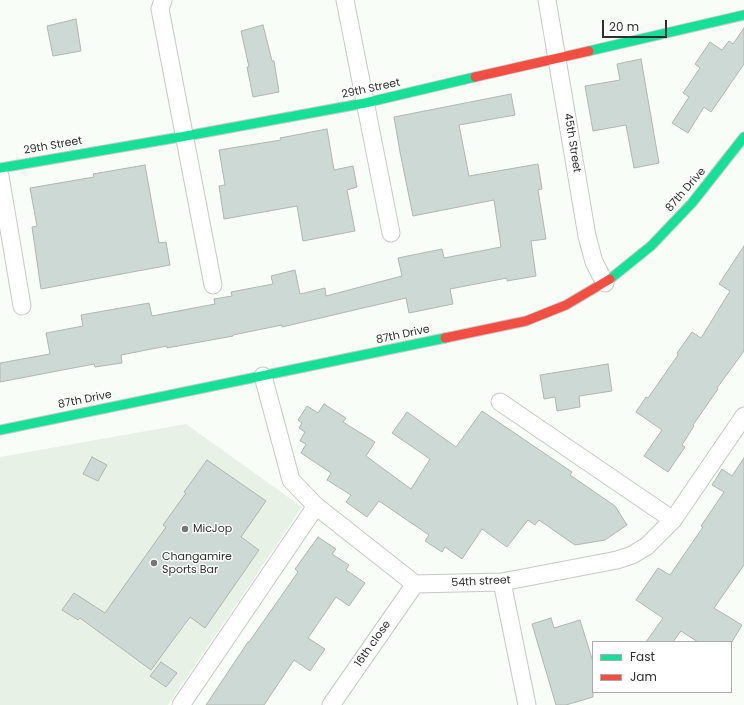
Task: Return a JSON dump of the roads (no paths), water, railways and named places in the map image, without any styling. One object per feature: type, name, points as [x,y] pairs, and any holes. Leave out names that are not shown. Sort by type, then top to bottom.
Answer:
[{"type":"street","points":[[163,0],[160,9],[186,136],[213,285]]},
{"type":"street","points":[[345,0],[391,233]]},
{"type":"street","name":"45th Street","points":[[547,0],[587,236],[594,262],[605,283]]},
{"type":"street","name":"29th Street","points":[[0,168],[366,103],[744,15]]},
{"type":"street","name":"87th Drive","points":[[0,430],[526,321],[566,305],[605,283],[651,246],[692,203],[744,137]]},
{"type":"street","points":[[0,176],[22,306]]},
{"type":"street","points":[[263,376],[291,480],[316,506],[415,584]]},
{"type":"street","points":[[500,402],[673,520]]},
{"type":"street","name":"54th street","points":[[415,584],[502,582],[617,560],[632,555],[647,546],[673,520],[744,416]]},
{"type":"street","points":[[181,705],[316,506]]},
{"type":"street","points":[[502,582],[527,705]]},
{"type":"street","name":"16th close","points":[[331,705],[415,584]]},
{"type":"place","name":"MicJop","points":[[185,529]]},
{"type":"place","name":"Changamire Sports Bar","points":[[154,563]]}]
